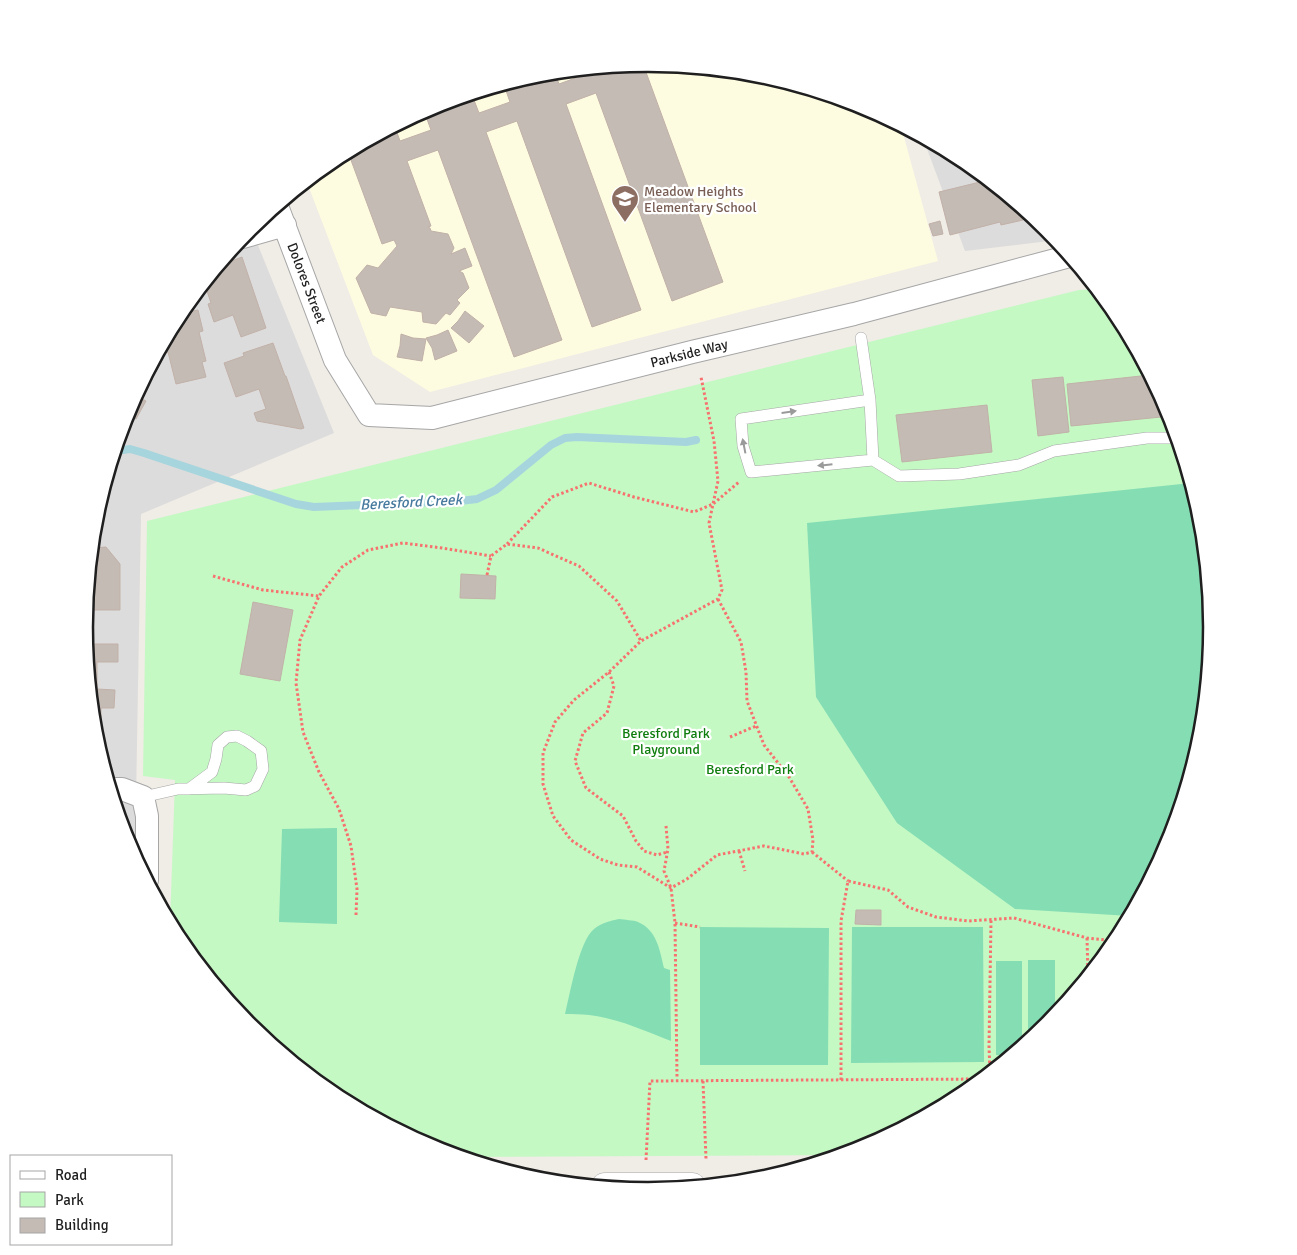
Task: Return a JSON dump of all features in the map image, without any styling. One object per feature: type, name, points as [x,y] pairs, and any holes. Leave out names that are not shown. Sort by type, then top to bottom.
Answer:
[{"type":"street","points":[[270,222],[281,216]]},
{"type":"street","name":"Dolores Street","points":[[281,216],[336,360]]},
{"type":"street","name":"Parkside Way","points":[[336,360],[369,415],[432,418],[692,352],[854,314],[1062,258]]},
{"type":"street","points":[[118,789],[143,797],[147,816],[147,864]]},
{"type":"lane","points":[[861,338],[870,400],[873,460]]},
{"type":"lane","points":[[870,400],[740,419],[743,446],[751,472],[873,460],[899,476],[959,474],[1019,465],[1054,451],[1147,438],[1170,438]]},
{"type":"lane","points":[[143,797],[178,789],[189,789],[224,788],[246,790],[255,786],[264,769],[261,751],[247,740],[237,736],[227,737],[218,745],[212,772],[189,789]]},
{"type":"path","points":[[671,888],[637,867],[618,865],[600,859],[571,840],[553,816],[543,784],[543,754],[555,722],[574,700],[609,672],[641,641],[718,600],[722,590],[709,524],[718,480],[714,441],[701,378]]},
{"type":"path","points":[[488,575],[491,556],[507,544],[552,497],[589,483],[634,497],[694,512],[713,504],[751,472]]},
{"type":"path","points":[[356,915],[357,889],[351,846],[338,809],[319,772],[303,732],[296,683],[300,640],[319,596],[342,567],[368,550],[402,543],[491,556]]},
{"type":"path","points":[[507,544],[538,548],[579,566],[617,601],[641,641]]},
{"type":"path","points":[[213,576],[264,590],[319,596]]},
{"type":"path","points":[[718,600],[741,642],[746,672],[747,701],[764,745],[789,778],[808,809],[813,840],[812,852]]},
{"type":"path","points":[[609,672],[614,686],[607,713],[583,733],[575,761],[586,788],[623,816],[636,841],[644,851],[658,855],[667,852]]},
{"type":"path","points":[[730,737],[756,726]]},
{"type":"path","points":[[666,826],[667,852],[664,871],[671,888],[675,923],[677,1078]]},
{"type":"path","points":[[671,888],[688,879],[717,855],[764,846],[804,854],[812,852]]},
{"type":"path","points":[[739,851],[745,871]]},
{"type":"path","points":[[812,852],[848,881],[888,890],[908,907],[936,917],[968,921],[1014,918],[1087,938],[1107,940]]},
{"type":"path","points":[[841,1080],[841,921],[848,881]]},
{"type":"path","points":[[990,1065],[991,920]]},
{"type":"path","points":[[675,923],[700,927]]},
{"type":"path","points":[[1087,938],[1088,967]]},
{"type":"path","points":[[646,1160],[650,1081],[971,1079]]},
{"type":"path","points":[[703,1081],[706,1160]]},
{"type":"shaded area","name":"Meadow Heights Elementary School","points":[[648,72],[721,77],[792,91],[861,115],[903,135],[938,261],[430,392],[373,355],[309,188],[371,147],[436,115],[505,91],[540,83],[576,77]]},
{"type":"shaded area","points":[[926,147],[986,187],[1047,241],[965,251]]},
{"type":"shaded area","points":[[254,237],[334,433],[141,514],[135,838],[112,771],[98,700],[93,628],[98,555],[104,519],[123,449],[151,382],[168,350],[208,290]]},
{"type":"green space","name":"Beresford Park","points":[[1089,289],[1129,350],[1161,415],[1185,484],[1199,555],[1202,591],[1204,628],[1199,700],[1185,771],[1174,806],[1146,873],[1129,905],[1110,936],[1066,993],[1041,1020],[986,1068],[957,1089],[894,1125],[820,1155],[482,1157],[436,1140],[403,1125],[340,1089],[283,1045],[256,1020],[208,965],[170,909],[175,780],[143,776],[147,521],[1079,290]]},
{"type":"green space","points":[[1185,484],[1199,555],[1202,591],[1204,628],[1199,700],[1185,771],[1174,806],[1146,873],[1123,916],[1015,909],[897,823],[816,697],[807,523]]},
{"type":"green space","points":[[337,828],[337,924],[279,922],[282,829]]},
{"type":"green space","points":[[619,919],[638,922],[650,930],[657,942],[664,968],[670,970],[671,1041],[610,1019],[565,1014],[576,968],[589,935],[600,925]]},
{"type":"green space","points":[[700,927],[829,928],[828,1065],[700,1065]]},
{"type":"green space","points":[[852,927],[983,927],[984,1062],[851,1063]]},
{"type":"green space","points":[[1028,960],[1055,960],[1055,1005],[1028,1032]]},
{"type":"green space","points":[[996,961],[1022,961],[1022,1038],[1001,1055],[996,1055]]},
{"type":"building","points":[[646,72],[723,282],[672,301],[596,93],[566,104],[641,310],[592,327],[517,121],[486,132],[562,340],[514,357],[438,150],[407,161],[431,226],[428,227],[431,231],[448,234],[454,248],[451,254],[465,248],[472,266],[459,271],[463,273],[469,288],[457,300],[460,303],[450,315],[446,313],[436,324],[423,322],[422,312],[390,307],[386,316],[371,313],[356,278],[367,265],[378,268],[397,246],[394,240],[382,244],[351,159],[397,133],[400,141],[431,130],[427,119],[470,102],[474,101],[479,113],[510,102],[506,91],[558,80],[559,84],[579,77]]},
{"type":"building","points":[[979,182],[1014,210],[1023,220],[1001,225],[1000,222],[950,235],[939,192]]},
{"type":"building","points":[[940,221],[943,234],[933,236],[929,224]]},
{"type":"building","points":[[242,257],[266,328],[241,337],[233,315],[214,322],[208,304],[211,303],[207,291],[232,261]]},
{"type":"building","points":[[198,310],[203,331],[199,332],[206,361],[202,362],[206,377],[176,384],[168,352],[187,319],[193,311]]},
{"type":"building","points":[[465,311],[484,326],[469,343],[451,328]]},
{"type":"building","points":[[448,330],[457,351],[435,360],[432,348],[426,338]]},
{"type":"building","points":[[401,334],[413,338],[426,339],[422,361],[397,357]]},
{"type":"building","points":[[273,343],[304,428],[257,421],[254,413],[266,409],[259,389],[236,397],[224,363],[244,356],[243,353]]},
{"type":"building","points":[[1143,376],[1162,417],[1071,426],[1067,384]]},
{"type":"building","points":[[1063,377],[1069,432],[1038,436],[1032,380]]},
{"type":"building","points":[[143,400],[146,401],[135,418]]},
{"type":"building","points":[[987,405],[992,452],[902,462],[896,415]]},
{"type":"building","points":[[106,547],[120,564],[120,610],[94,610],[99,548]]},
{"type":"building","points":[[461,574],[496,576],[495,599],[460,598]]},
{"type":"building","points":[[253,602],[293,610],[280,681],[240,674]]},
{"type":"building","points":[[94,644],[118,644],[118,662],[97,662],[97,688]]},
{"type":"building","points":[[97,689],[115,690],[114,708],[101,708],[101,718]]},
{"type":"building","points":[[856,910],[881,910],[881,925],[855,924]]},
{"type":"waterway","name":"Beresford Creek","points":[[123,450],[130,449],[144,453],[296,504],[314,507],[477,499],[496,490],[551,445],[565,438],[686,442],[696,440]]},
{"type":"place","name":"Meadow Heights Elementary School","points":[[625,223]]},
{"type":"park label","name":"Beresford Park Playground","points":[[666,742]]}]
